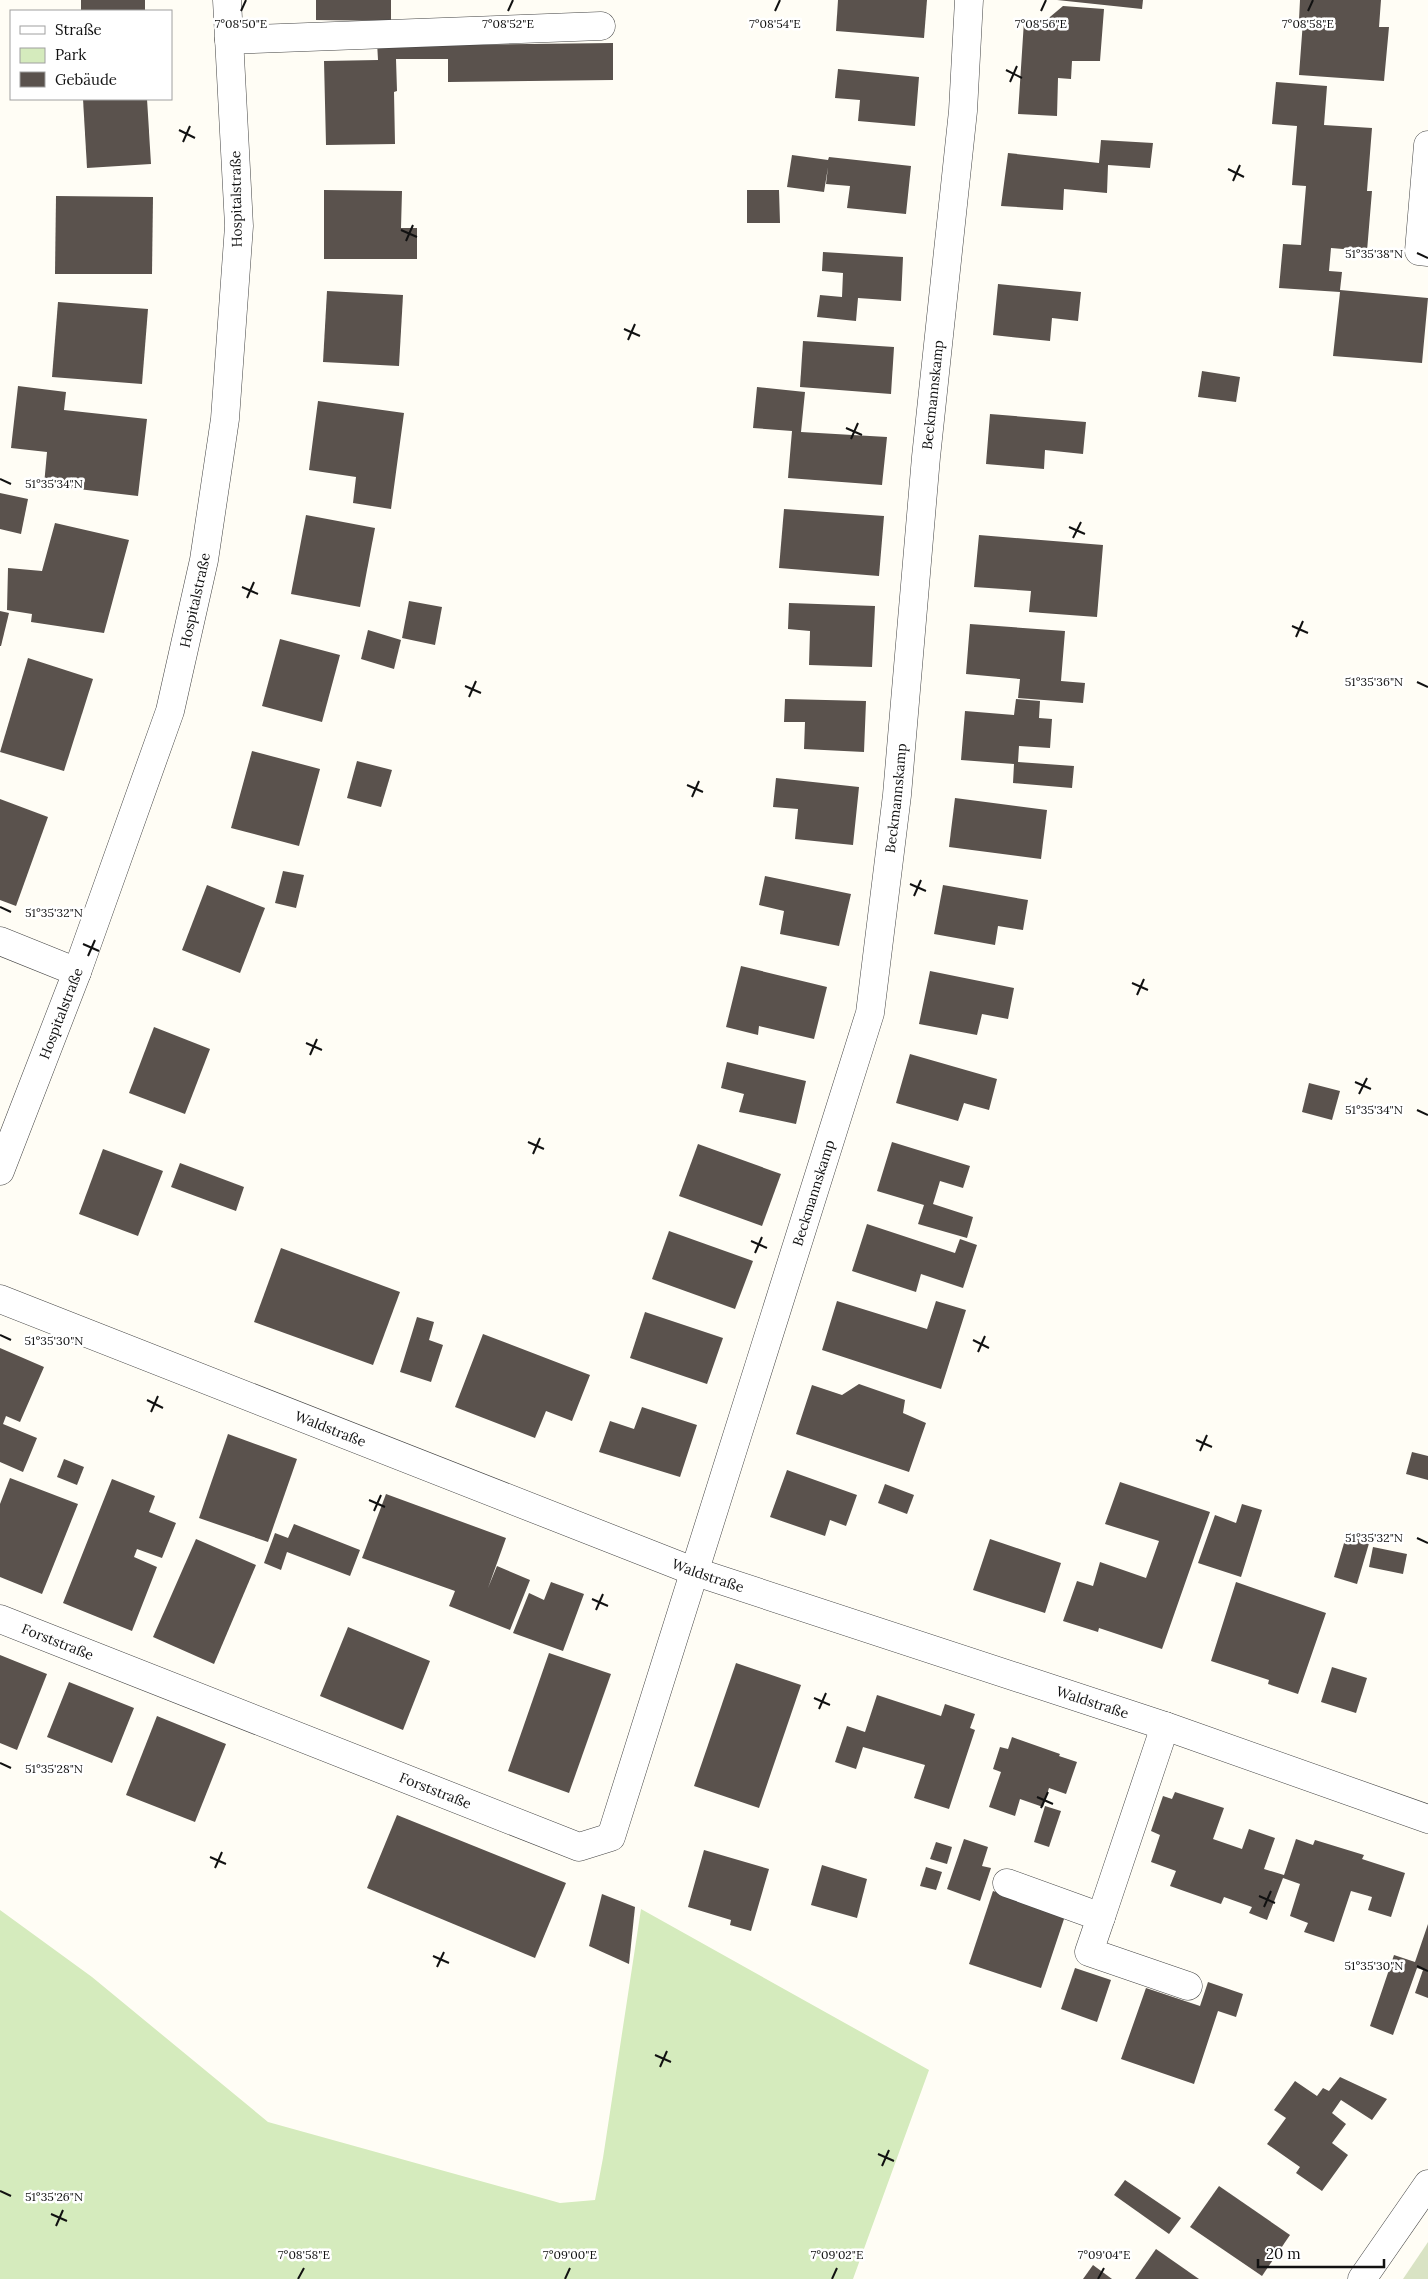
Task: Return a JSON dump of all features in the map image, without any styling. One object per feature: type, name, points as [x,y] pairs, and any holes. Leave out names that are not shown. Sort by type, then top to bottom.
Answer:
[{"type":"street","name":"Hospitalstraße","points":[[0,1171],[77,972],[170,712],[204,560],[226,419],[239,226],[228,0]]},
{"type":"street","name":"Beckmannskamp","points":[[693,1571],[870,1013],[897,795],[926,456],[963,111],[969,0]]},
{"type":"street","points":[[229,40],[601,26]]},
{"type":"street","points":[[1428,145],[1419,252],[1428,252]]},
{"type":"street","points":[[0,941],[77,972]]},
{"type":"street","name":"Waldstraße","points":[[0,1300],[693,1571],[1165,1726],[1428,1819]]},
{"type":"street","name":"Forststraße","points":[[0,1619],[579,1847],[611,1837],[693,1571]]},
{"type":"street","points":[[1165,1726],[1089,1952],[1188,1986]]},
{"type":"street","points":[[1007,1883],[1101,1917]]},
{"type":"street","points":[[1362,2279],[1428,2184]]},
{"type":"green space","points":[[641,1909],[929,2070],[853,2279],[0,2279],[0,1910],[92,1977],[268,2122],[560,2203],[595,2200]]},
{"type":"green space","points":[[1428,2242],[1428,2279],[1403,2279]]},
{"type":"building","points":[[81,0],[145,0],[145,10],[81,10]]},
{"type":"building","points":[[316,0],[391,0],[391,21],[316,20]]},
{"type":"building","points":[[838,0],[927,0],[924,38],[836,31]]},
{"type":"building","points":[[1057,0],[1143,0],[1142,9]]},
{"type":"building","points":[[1300,0],[1381,0],[1379,27],[1389,27],[1384,81],[1299,75],[1303,21],[1299,20]]},
{"type":"building","points":[[1063,6],[1104,9],[1100,61],[1072,61],[1071,79],[1058,78],[1057,116],[1018,114],[1024,21],[1044,22]]},
{"type":"building","points":[[377,42],[448,45],[613,43],[613,80],[448,82],[448,59],[396,59],[397,91],[394,92],[395,144],[326,145],[324,61],[378,60]]},
{"type":"building","points":[[838,69],[919,77],[915,126],[858,121],[860,100],[835,98]]},
{"type":"building","points":[[1276,82],[1327,86],[1324,125],[1372,128],[1367,191],[1372,191],[1367,251],[1331,248],[1329,271],[1342,272],[1340,290],[1428,298],[1422,363],[1333,356],[1340,292],[1279,288],[1283,244],[1301,245],[1306,186],[1292,185],[1297,126],[1272,124]]},
{"type":"building","points":[[83,100],[147,100],[151,164],[87,168]]},
{"type":"building","points":[[1101,140],[1153,143],[1150,168],[1108,165],[1107,193],[1064,189],[1063,210],[1001,206],[1008,153],[1099,163]]},
{"type":"building","points":[[792,155],[828,160],[829,157],[911,166],[906,214],[847,208],[850,186],[826,184],[828,167],[824,192],[787,187]]},
{"type":"building","points":[[324,190],[402,191],[401,228],[417,228],[417,259],[324,259]]},
{"type":"building","points":[[747,190],[779,190],[780,223],[747,223]]},
{"type":"building","points":[[56,196],[153,197],[152,274],[55,274]]},
{"type":"building","points":[[823,252],[903,257],[901,301],[858,298],[856,321],[817,317],[820,295],[842,297],[843,273],[822,271]]},
{"type":"building","points":[[998,284],[1081,292],[1078,321],[1052,318],[1050,341],[993,335]]},
{"type":"building","points":[[327,291],[403,295],[399,366],[323,362]]},
{"type":"building","points":[[58,302],[148,309],[142,384],[52,377]]},
{"type":"building","points":[[803,341],[894,347],[891,394],[800,387]]},
{"type":"building","points":[[1202,371],[1240,377],[1236,402],[1198,397]]},
{"type":"building","points":[[18,386],[66,392],[64,410],[147,419],[138,496],[44,485],[47,452],[11,448]]},
{"type":"building","points":[[757,387],[805,392],[801,432],[887,437],[882,485],[788,478],[792,431],[753,428]]},
{"type":"building","points":[[318,401],[404,413],[391,509],[353,503],[356,477],[309,470]]},
{"type":"building","points":[[990,414],[1086,422],[1083,454],[1045,450],[1044,469],[986,464]]},
{"type":"building","points":[[0,493],[28,499],[21,534],[0,529]]},
{"type":"building","points":[[784,509],[884,516],[879,576],[779,568]]},
{"type":"building","points":[[306,515],[375,528],[360,607],[291,594]]},
{"type":"building","points":[[55,523],[129,540],[104,633],[31,622],[32,614],[7,610],[8,568],[42,571]]},
{"type":"building","points":[[979,535],[1103,545],[1097,617],[1029,612],[1031,591],[974,587]]},
{"type":"building","points":[[409,601],[442,607],[435,645],[402,638]]},
{"type":"building","points":[[789,603],[875,606],[872,667],[809,665],[810,631],[788,629]]},
{"type":"building","points":[[0,611],[9,613],[1,646],[0,646]]},
{"type":"building","points":[[970,624],[1065,631],[1061,681],[1085,683],[1083,703],[1018,698],[1020,679],[966,674]]},
{"type":"building","points":[[368,630],[401,640],[394,669],[361,659]]},
{"type":"building","points":[[280,639],[340,655],[322,722],[262,706]]},
{"type":"building","points":[[28,658],[93,679],[64,771],[0,752]]},
{"type":"building","points":[[785,699],[866,701],[864,752],[804,749],[805,722],[784,722]]},
{"type":"building","points":[[1016,699],[1040,701],[1039,718],[1052,719],[1050,748],[1019,746],[1018,762],[1074,766],[1072,788],[1013,783],[1014,764],[961,760],[965,711],[1014,715]]},
{"type":"building","points":[[252,751],[320,769],[299,846],[231,828]]},
{"type":"building","points":[[357,761],[392,770],[381,807],[347,798]]},
{"type":"building","points":[[776,778],[859,787],[853,845],[795,839],[798,809],[773,807]]},
{"type":"building","points":[[955,798],[1047,810],[1041,859],[949,847]]},
{"type":"building","points":[[0,799],[48,817],[16,906],[0,900]]},
{"type":"building","points":[[283,871],[304,875],[296,908],[275,903]]},
{"type":"building","points":[[765,876],[851,894],[839,946],[780,934],[784,911],[759,905]]},
{"type":"building","points":[[207,885],[265,908],[240,973],[182,950]]},
{"type":"building","points":[[943,885],[1028,900],[1023,930],[998,926],[995,945],[934,934]]},
{"type":"building","points":[[741,966],[827,987],[814,1039],[759,1026],[758,1035],[726,1027]]},
{"type":"building","points":[[930,971],[1014,988],[1008,1019],[982,1014],[977,1035],[919,1024]]},
{"type":"building","points":[[154,1027],[210,1049],[185,1114],[129,1093]]},
{"type":"building","points":[[910,1054],[997,1079],[989,1110],[964,1103],[958,1121],[896,1103]]},
{"type":"building","points":[[727,1062],[806,1081],[796,1124],[739,1112],[744,1094],[721,1088]]},
{"type":"building","points":[[1309,1083],[1340,1091],[1332,1120],[1302,1112]]},
{"type":"building","points":[[892,1142],[970,1166],[963,1188],[940,1181],[933,1204],[973,1217],[967,1238],[918,1224],[924,1205],[877,1191]]},
{"type":"building","points":[[698,1144],[781,1174],[762,1226],[679,1196]]},
{"type":"building","points":[[103,1149],[163,1171],[138,1236],[79,1214]]},
{"type":"building","points":[[180,1163],[244,1187],[236,1211],[171,1187]]},
{"type":"building","points":[[867,1224],[955,1253],[960,1239],[977,1245],[963,1288],[921,1274],[916,1292],[852,1271]]},
{"type":"building","points":[[669,1231],[753,1261],[735,1309],[652,1279]]},
{"type":"building","points":[[281,1248],[400,1292],[373,1365],[254,1322]]},
{"type":"building","points":[[837,1301],[927,1329],[936,1301],[966,1310],[941,1389],[822,1350]]},
{"type":"building","points":[[645,1312],[723,1338],[707,1384],[630,1358]]},
{"type":"building","points":[[417,1317],[434,1322],[429,1340],[443,1345],[431,1382],[400,1372]]},
{"type":"building","points":[[483,1334],[590,1375],[572,1421],[546,1411],[535,1438],[455,1407]]},
{"type":"building","points":[[0,1348],[44,1367],[20,1422],[6,1416],[3,1424],[37,1438],[23,1472],[0,1462]]},
{"type":"building","points":[[859,1384],[905,1400],[903,1413],[926,1423],[909,1472],[796,1434],[812,1385],[842,1395]]},
{"type":"building","points":[[642,1407],[697,1425],[680,1477],[599,1452],[610,1421],[634,1429]]},
{"type":"building","points":[[228,1434],[297,1459],[268,1542],[199,1518]]},
{"type":"building","points":[[1412,1452],[1428,1456],[1428,1480],[1406,1474]]},
{"type":"building","points":[[64,1459],[84,1467],[77,1485],[57,1477]]},
{"type":"building","points":[[787,1470],[857,1495],[846,1526],[830,1520],[825,1536],[770,1517]]},
{"type":"building","points":[[10,1478],[78,1504],[42,1594],[0,1577],[0,1504]]},
{"type":"building","points":[[112,1479],[155,1496],[149,1512],[176,1523],[162,1558],[137,1549],[134,1557],[157,1567],[132,1631],[63,1603]]},
{"type":"building","points":[[1120,1482],[1210,1512],[1162,1649],[1099,1628],[1098,1632],[1063,1621],[1077,1581],[1093,1586],[1100,1562],[1146,1578],[1159,1541],[1105,1524]]},
{"type":"building","points":[[885,1484],[914,1495],[907,1514],[878,1503]]},
{"type":"building","points":[[386,1494],[506,1538],[488,1588],[497,1566],[530,1580],[510,1630],[449,1606],[455,1591],[362,1558]]},
{"type":"building","points":[[1242,1504],[1262,1510],[1241,1577],[1198,1563],[1215,1515],[1236,1523]]},
{"type":"building","points":[[294,1524],[360,1550],[350,1576],[287,1552],[281,1570],[264,1563],[275,1533],[288,1538]]},
{"type":"building","points":[[1347,1533],[1370,1540],[1357,1584],[1334,1577]]},
{"type":"building","points":[[196,1539],[256,1565],[214,1664],[153,1637]]},
{"type":"building","points":[[990,1539],[1061,1563],[1045,1613],[973,1590]]},
{"type":"building","points":[[1373,1547],[1407,1554],[1403,1574],[1369,1567]]},
{"type":"building","points":[[551,1582],[584,1594],[563,1651],[513,1633],[529,1593],[544,1600]]},
{"type":"building","points":[[1236,1582],[1326,1613],[1298,1694],[1268,1684],[1269,1680],[1211,1661]]},
{"type":"building","points":[[348,1627],[430,1661],[403,1730],[320,1696]]},
{"type":"building","points":[[549,1653],[611,1674],[569,1793],[508,1771]]},
{"type":"building","points":[[0,1655],[47,1674],[17,1750],[0,1743]]},
{"type":"building","points":[[736,1663],[801,1685],[759,1808],[694,1786]]},
{"type":"building","points":[[1332,1667],[1367,1678],[1356,1713],[1321,1702]]},
{"type":"building","points":[[69,1682],[134,1708],[112,1763],[47,1737]]},
{"type":"building","points":[[877,1695],[941,1716],[945,1704],[975,1714],[970,1728],[975,1730],[949,1809],[914,1798],[925,1765],[863,1747],[856,1769],[835,1762],[847,1726],[865,1732]]},
{"type":"building","points":[[157,1716],[226,1744],[195,1822],[126,1795]]},
{"type":"building","points":[[1012,1737],[1077,1762],[1066,1794],[1049,1788],[1043,1807],[1020,1799],[1015,1816],[989,1807],[1001,1772],[993,1769],[1000,1747],[1008,1749]]},
{"type":"building","points":[[1175,1792],[1224,1808],[1213,1839],[1242,1849],[1249,1829],[1275,1838],[1264,1869],[1284,1875],[1296,1839],[1313,1845],[1315,1840],[1364,1855],[1362,1859],[1405,1873],[1391,1917],[1368,1910],[1372,1897],[1351,1891],[1334,1942],[1304,1932],[1308,1923],[1290,1916],[1300,1884],[1283,1878],[1267,1920],[1249,1913],[1252,1907],[1224,1897],[1221,1904],[1170,1886],[1176,1871],[1151,1862],[1160,1835],[1151,1831],[1163,1796],[1172,1799]]},
{"type":"building","points":[[1045,1806],[1061,1811],[1049,1847],[1034,1842]]},
{"type":"building","points":[[397,1815],[566,1883],[535,1958],[367,1888]]},
{"type":"building","points":[[964,1839],[988,1847],[982,1866],[991,1868],[980,1901],[947,1889]]},
{"type":"building","points":[[936,1842],[952,1847],[947,1864],[930,1859]]},
{"type":"building","points":[[704,1850],[769,1869],[751,1931],[730,1925],[731,1920],[688,1907]]},
{"type":"building","points":[[822,1865],[867,1879],[857,1918],[811,1905]]},
{"type":"building","points":[[926,1867],[942,1872],[936,1890],[920,1886]]},
{"type":"building","points":[[993,1891],[1065,1916],[1041,1988],[969,1964]]},
{"type":"building","points":[[602,1894],[635,1907],[629,1964],[589,1946]]},
{"type":"building","points":[[1428,1924],[1428,1998],[1415,1993],[1423,1970],[1417,1968],[1393,2035],[1370,2026],[1394,1955],[1415,1962]]},
{"type":"building","points":[[1075,1968],[1111,1980],[1097,2022],[1061,2009]]},
{"type":"building","points":[[1208,1982],[1243,1994],[1236,2017],[1218,2011],[1194,2084],[1121,2059],[1146,1988],[1200,2006]]},
{"type":"building","points":[[1340,2077],[1387,2099],[1372,2120],[1341,2100],[1332,2113],[1346,2124],[1332,2143],[1348,2155],[1322,2191],[1296,2173],[1300,2167],[1267,2144],[1286,2118],[1274,2110],[1295,2081],[1317,2096],[1323,2088],[1329,2091]]},
{"type":"building","points":[[1125,2180],[1181,2218],[1169,2234],[1114,2195]]},
{"type":"building","points":[[1219,2186],[1290,2235],[1262,2276],[1190,2227]]},
{"type":"building","points":[[1156,2249],[1199,2279],[1135,2279]]},
{"type":"building","points":[[1093,2265],[1112,2279],[1083,2279]]}]
